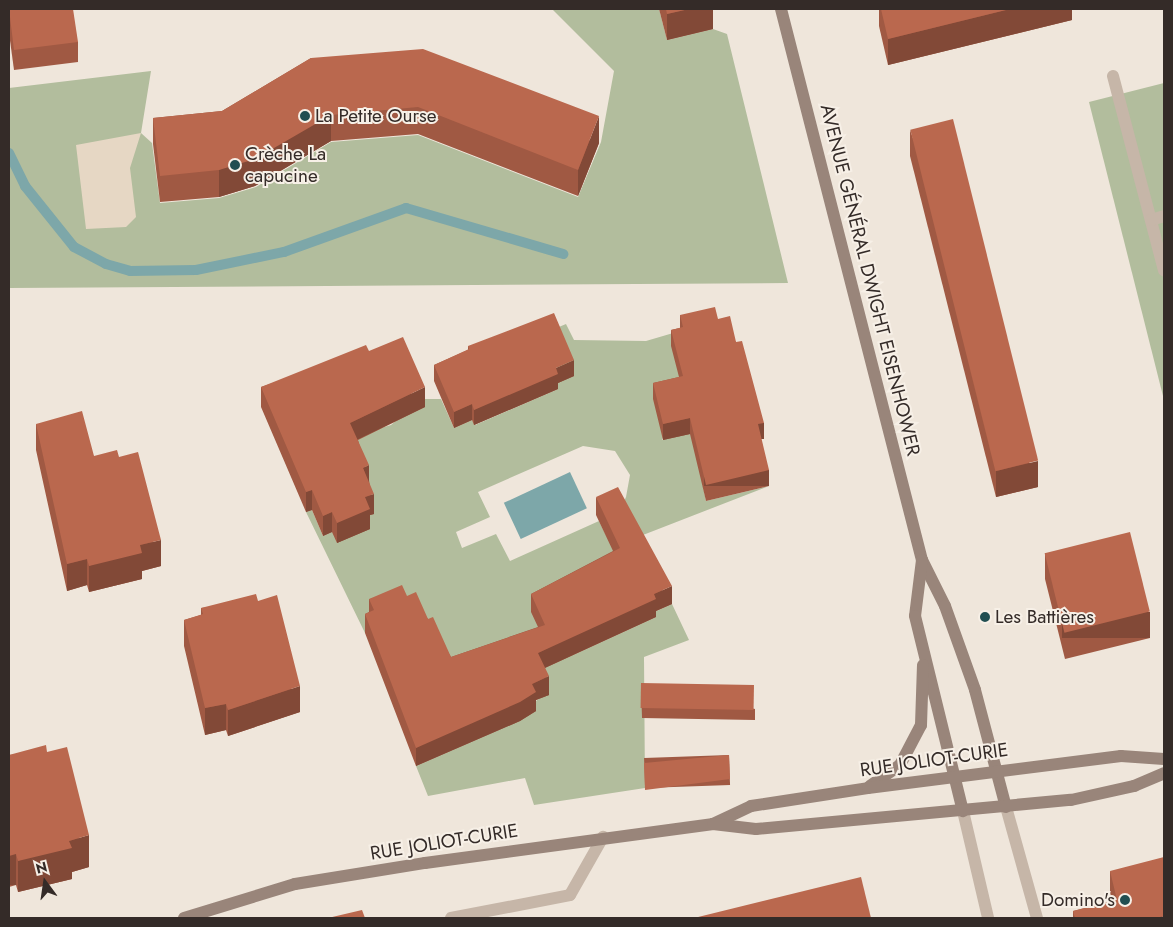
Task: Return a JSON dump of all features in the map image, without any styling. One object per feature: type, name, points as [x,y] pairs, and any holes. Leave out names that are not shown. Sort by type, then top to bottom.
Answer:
[{"type":"main road","name":"AVENUE GÉNÉRAL DWIGHT EISENHOWER","points":[[781,9],[922,560],[972,680],[998,771],[1006,807]]},
{"type":"main road","name":"AVENUE GÉNÉRAL DWIGHT EISENHOWER","points":[[922,560],[915,616],[956,776],[962,811]]},
{"type":"main road","points":[[868,788],[900,765],[921,725],[924,652]]},
{"type":"main road","name":"RUE JOLIOT-CURIE","points":[[713,824],[751,806],[868,788],[1121,756],[1164,758]]},
{"type":"main road","name":"RUE JOLIOT-CURIE","points":[[184,918],[209,914],[296,884],[603,837],[713,824],[756,829],[1071,800],[1134,786],[1164,773]]},
{"type":"street","points":[[1113,76],[1164,270]]},
{"type":"street","points":[[1151,220],[1164,216]]},
{"type":"street","name":"AVENUE GÉNÉRAL DWIGHT EISENHOWER","points":[[1006,807],[1037,918]]},
{"type":"street","name":"AVENUE GÉNÉRAL DWIGHT EISENHOWER","points":[[962,811],[988,918]]},
{"type":"street","points":[[451,918],[570,895],[603,837]]},
{"type":"green space","points":[[552,9],[659,9],[667,40],[713,29],[727,34],[788,283],[9,288],[9,88],[151,71],[141,133],[152,143],[160,203],[219,198],[256,187],[331,142],[418,135],[578,197],[601,142],[614,71]]},
{"type":"green space","points":[[1164,83],[1164,400],[1089,102]]},
{"type":"green space","points":[[566,324],[574,340],[646,341],[680,331],[683,392],[662,440],[692,433],[706,501],[769,486],[643,535],[573,655],[656,617],[654,612],[672,604],[689,640],[644,657],[645,788],[534,805],[525,778],[428,796],[416,766],[519,721],[537,700],[548,694],[468,669],[374,629],[365,633],[306,512],[312,510],[323,536],[332,532],[357,459],[357,435],[391,425],[421,399],[441,399],[454,428],[472,420],[475,425],[558,389],[554,329]],"holes":[[[583,446],[615,451],[630,475],[626,497],[607,537],[599,521],[510,561],[496,534],[462,548],[456,532],[490,517],[478,492]]]},
{"type":"shaded area","points":[[141,133],[130,168],[136,217],[126,227],[86,229],[76,145]]},
{"type":"water","points":[[570,472],[587,508],[521,539],[504,503]]},
{"type":"building","points":[[9,9],[73,9],[78,42],[14,50]]},
{"type":"building","points":[[666,9],[689,9],[667,14]]},
{"type":"building","points":[[881,9],[1010,9],[888,39]]},
{"type":"building","points":[[423,49],[599,116],[578,170],[418,107],[331,115],[255,159],[219,170],[160,176],[153,118],[222,111],[311,58]]},
{"type":"building","points":[[953,119],[1038,461],[995,471],[910,130]]},
{"type":"building","points":[[715,307],[718,319],[730,316],[736,342],[742,341],[764,423],[758,424],[769,470],[706,485],[690,418],[663,424],[653,383],[683,376],[671,330],[683,327],[680,315]]},
{"type":"building","points":[[554,313],[574,360],[556,368],[558,374],[474,410],[472,404],[454,412],[434,365],[469,349],[468,346]]},
{"type":"building","points":[[403,337],[425,387],[350,423],[369,465],[363,468],[374,494],[365,497],[370,509],[337,523],[332,512],[323,516],[312,490],[306,492],[261,387],[366,345],[369,351]]},
{"type":"building","points":[[82,411],[94,456],[117,450],[119,457],[138,452],[161,540],[140,545],[142,553],[89,566],[87,559],[67,564],[36,424]]},
{"type":"building","points":[[618,487],[672,586],[654,594],[656,599],[538,653],[549,676],[532,684],[536,692],[520,702],[416,748],[365,614],[374,610],[369,599],[402,585],[407,596],[416,592],[428,619],[433,617],[451,657],[545,625],[531,594],[620,548],[596,497]]},
{"type":"building","points":[[1130,532],[1150,612],[1064,633],[1045,553]]},
{"type":"building","points":[[256,594],[258,601],[277,595],[300,686],[228,710],[226,704],[205,708],[184,620],[203,614],[201,608]]},
{"type":"building","points":[[641,683],[754,685],[754,710],[641,708]]},
{"type":"building","points":[[46,745],[47,752],[67,747],[89,835],[69,841],[72,848],[18,861],[16,854],[9,856],[9,755]]},
{"type":"building","points":[[729,755],[730,779],[645,790],[644,763]]},
{"type":"building","points":[[1164,857],[1164,916],[1155,918],[1075,918],[1073,911],[1117,900],[1110,871]]},
{"type":"building","points":[[861,877],[871,918],[694,918]]},
{"type":"building","points":[[362,910],[365,918],[328,918]]},
{"type":"waterway","points":[[9,153],[25,186],[74,247],[106,264],[130,271],[196,270],[284,252],[406,208],[563,254]]},
{"type":"place","name":"La Petite Ourse","points":[[305,116]]},
{"type":"place","name":"Crèche La capucine","points":[[235,165]]},
{"type":"place","name":"Les Battières","points":[[985,617]]},
{"type":"place","name":"Domino's","points":[[1125,900]]}]
